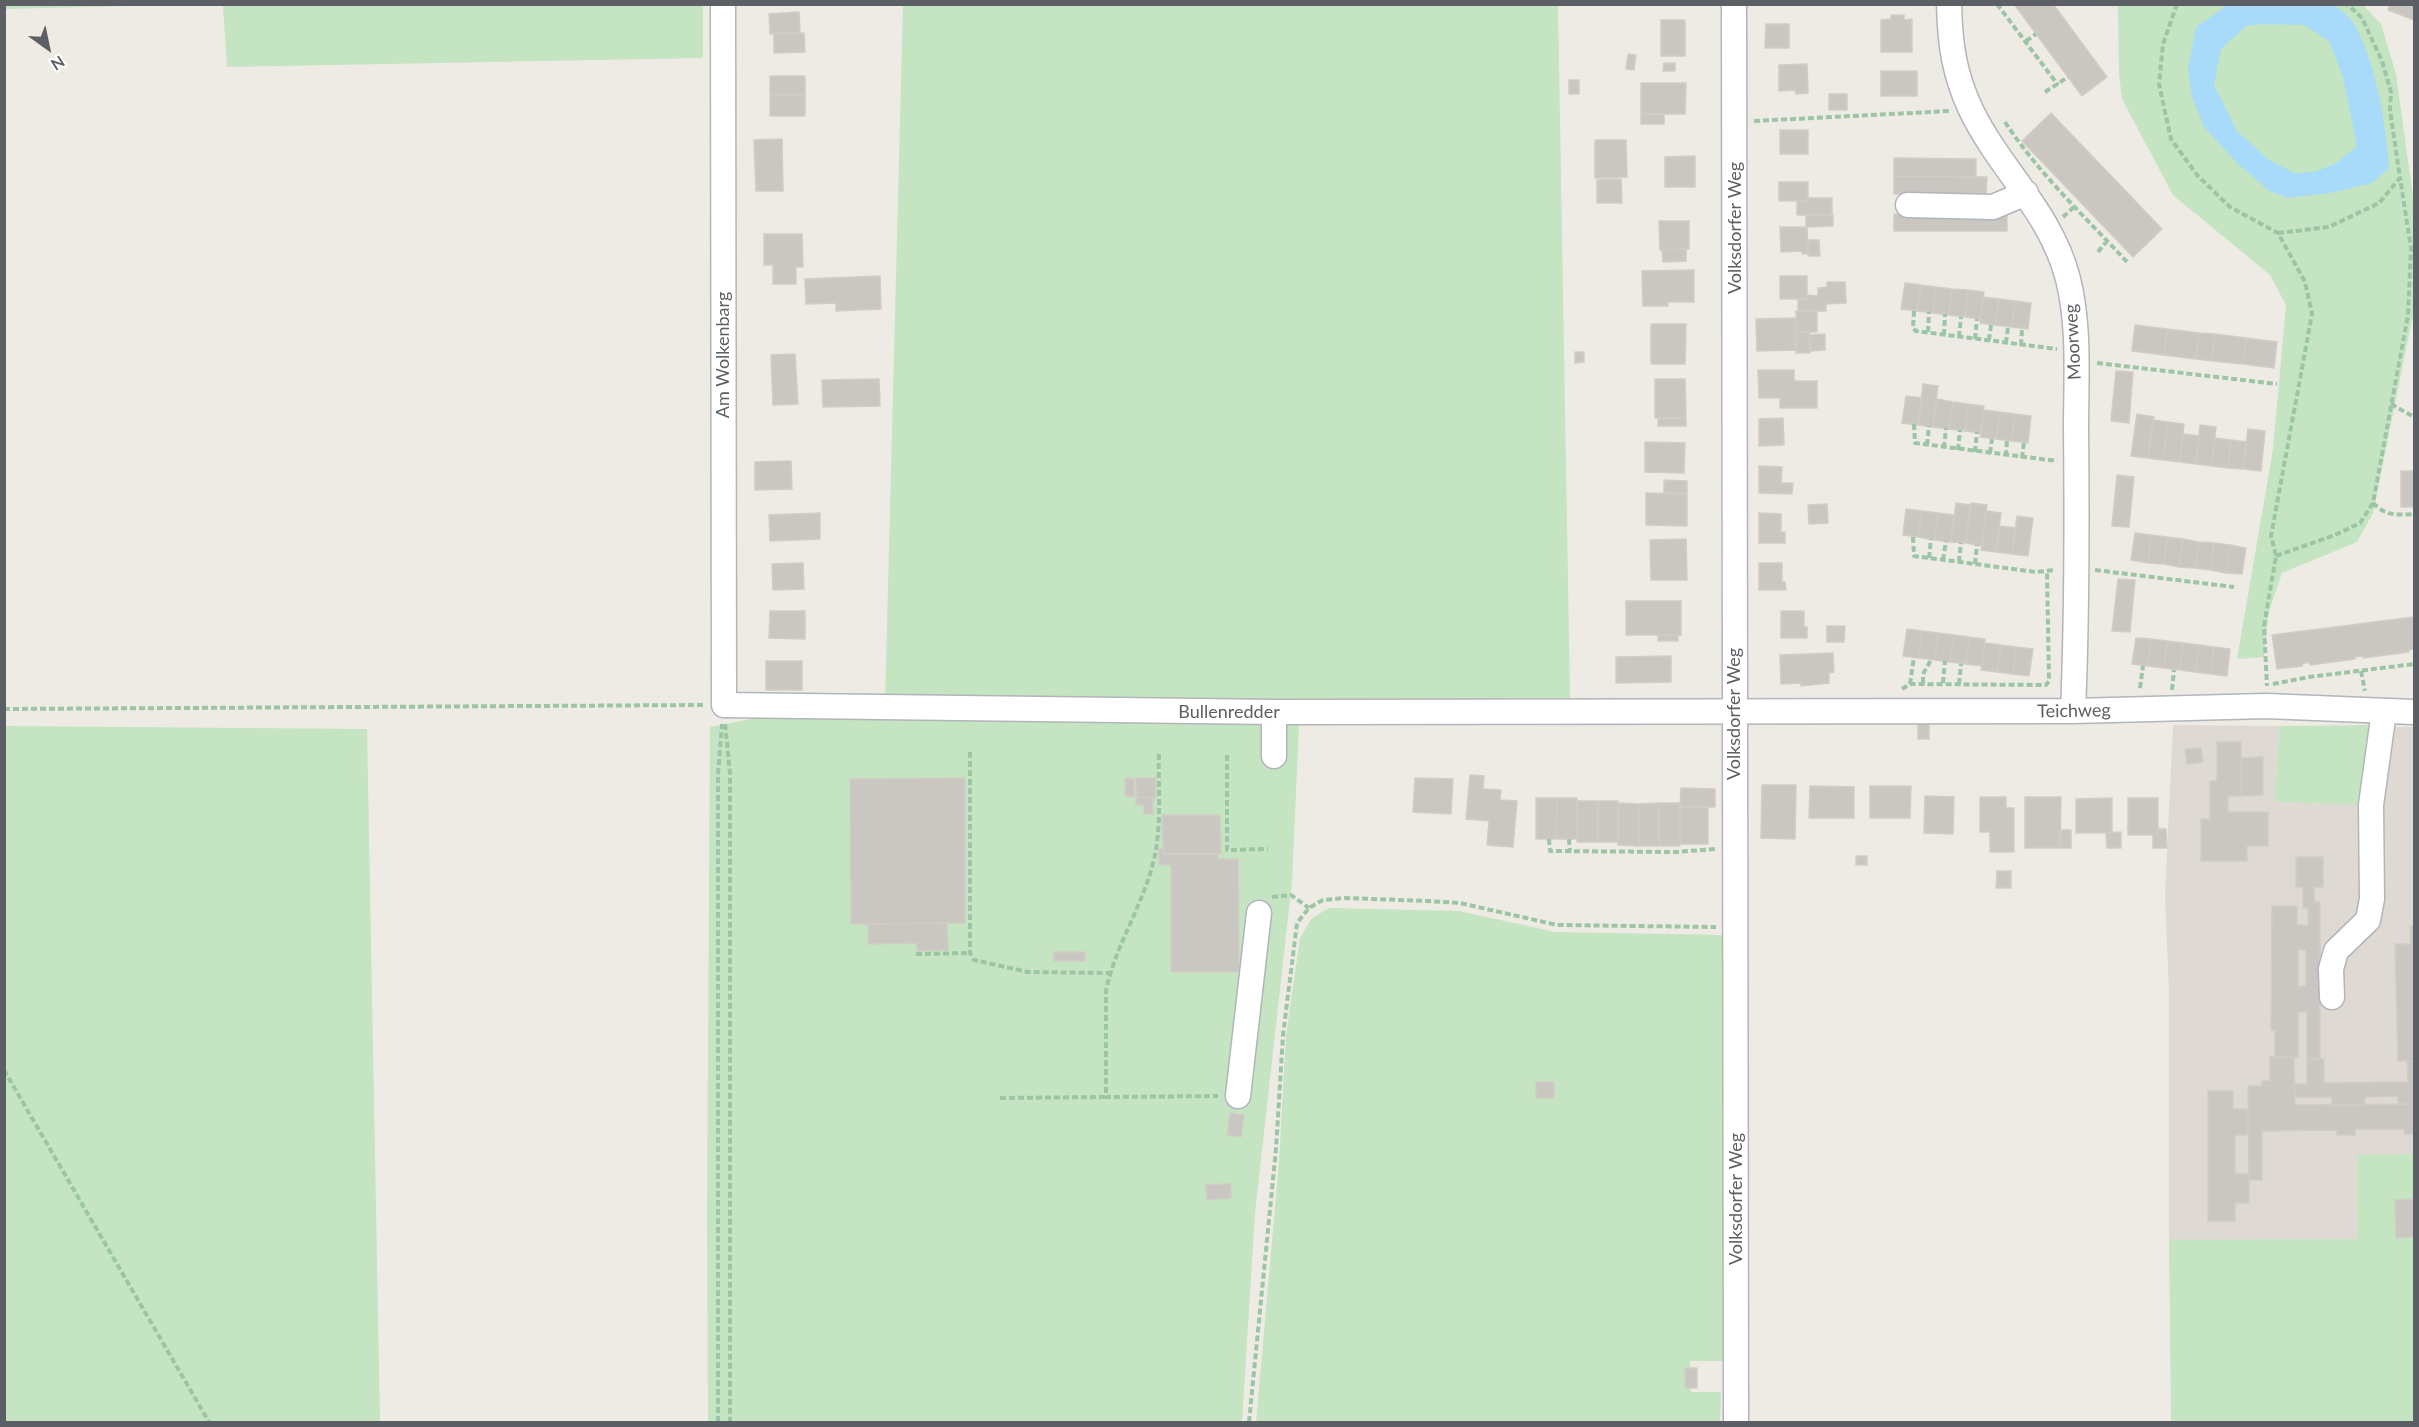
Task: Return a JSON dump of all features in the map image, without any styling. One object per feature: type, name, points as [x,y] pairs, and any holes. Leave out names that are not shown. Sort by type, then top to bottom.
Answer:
[{"type":"street","name":"Am Wolkenbarg","points":[[723,4],[724,705]]},
{"type":"street","name":"Volksdorfer Weg","points":[[1734,4],[1736,1422]]},
{"type":"street","name":"Moorweg","points":[[1949,4],[1952,54],[1961,87],[1983,132],[2026,193],[2059,250],[2072,299],[2076,462],[2073,711]]},
{"type":"street","points":[[1908,205],[1993,207],[2026,193]]},
{"type":"street","name":"Teichweg","points":[[1734,711],[2073,711],[2266,696],[2384,711],[2415,712]]},
{"type":"street","name":"Bullenredder","points":[[724,705],[1274,712],[1734,711]]},
{"type":"street","points":[[2332,997],[2331,969],[2336,951],[2368,920],[2372,899],[2371,805],[2384,711]]},
{"type":"street","points":[[1274,712],[1274,756]]},
{"type":"street","points":[[1238,1096],[1261,906]]},
{"type":"path","points":[[1997,4],[2058,85]]},
{"type":"path","points":[[2177,4],[2163,44],[2159,84],[2171,139],[2197,175],[2230,207],[2277,233],[2305,282],[2312,314],[2271,536],[2276,556],[2264,626],[2266,696],[2309,677],[2415,664]]},
{"type":"path","points":[[2276,556],[2335,535],[2360,523],[2373,503],[2408,315],[2409,225],[2390,110],[2391,92],[2382,61],[2362,18],[2348,4]]},
{"type":"path","points":[[2025,41],[2036,34]]},
{"type":"path","points":[[2045,92],[2068,77]]},
{"type":"path","points":[[1735,122],[1971,110]]},
{"type":"path","points":[[2002,119],[2019,144],[2129,264]]},
{"type":"path","points":[[2277,233],[2329,226],[2379,203],[2400,178]]},
{"type":"path","points":[[2409,225],[2415,226]]},
{"type":"path","points":[[2097,252],[2108,241]]},
{"type":"path","points":[[1914,311],[1913,328],[1916,331],[2048,348]]},
{"type":"path","points":[[1928,332],[1929,312]]},
{"type":"path","points":[[1944,335],[1945,314]]},
{"type":"path","points":[[2408,315],[2415,318]]},
{"type":"path","points":[[1959,337],[1961,316]]},
{"type":"path","points":[[1975,339],[1977,319]]},
{"type":"path","points":[[1989,340],[1991,325]]},
{"type":"path","points":[[2006,343],[2008,327]]},
{"type":"path","points":[[2021,345],[2022,328]]},
{"type":"path","points":[[2075,360],[2277,384]]},
{"type":"path","points":[[2391,404],[2415,417]]},
{"type":"path","points":[[1914,424],[1915,443],[2022,458],[2076,462]]},
{"type":"path","points":[[1927,445],[1929,426]]},
{"type":"path","points":[[1944,448],[1946,428]]},
{"type":"path","points":[[1958,450],[1960,430]]},
{"type":"path","points":[[1975,452],[1977,432]]},
{"type":"path","points":[[1990,453],[1992,439]]},
{"type":"path","points":[[2006,456],[2007,440]]},
{"type":"path","points":[[2022,458],[2024,442]]},
{"type":"path","points":[[2373,503],[2382,512],[2392,515],[2415,514]]},
{"type":"path","points":[[1929,558],[1931,539]]},
{"type":"path","points":[[1943,560],[1946,541]]},
{"type":"path","points":[[1959,562],[1961,543]]},
{"type":"path","points":[[1975,564],[1977,545]]},
{"type":"path","points":[[1876,711],[1910,684],[2046,685],[2049,681],[2050,644],[2047,571]]},
{"type":"path","points":[[1910,684],[1914,657]]},
{"type":"path","points":[[1923,683],[1923,674],[1931,660]]},
{"type":"path","points":[[1943,683],[1946,661]]},
{"type":"path","points":[[1959,684],[1961,664]]},
{"type":"path","points":[[4,709],[724,705]]},
{"type":"path","points":[[718,1422],[718,774],[724,705]]},
{"type":"path","points":[[724,705],[730,773],[730,1422]]},
{"type":"path","points":[[970,752],[970,952],[974,960],[1028,972],[1109,973]]},
{"type":"path","points":[[1106,1097],[1106,990],[1109,973],[1139,902],[1157,842],[1159,754]]},
{"type":"path","points":[[1227,755],[1227,850],[1268,849]]},
{"type":"path","points":[[1549,839],[1550,851],[1675,852],[1735,847]]},
{"type":"path","points":[[1569,839],[1570,851]]},
{"type":"path","points":[[1261,906],[1291,895],[1309,908]]},
{"type":"path","points":[[1249,1422],[1276,1149],[1283,1035],[1297,923],[1309,908],[1323,900],[1345,898],[1428,901],[1460,903],[1557,925],[1734,928]]},
{"type":"path","points":[[916,954],[970,952]]},
{"type":"path","points":[[4,1070],[208,1422]]},
{"type":"path","points":[[1000,1098],[1238,1096]]},
{"type":"path","points":[[1106,1097],[1205,1097]]},
{"type":"shaded area","points":[[2173,725],[2279,726],[2275,802],[2364,805],[2389,727],[2414,727],[2414,1154],[2357,1156],[2358,1239],[2169,1240],[2169,992],[2165,896]]},
{"type":"green space","points":[[5,4],[168,4],[168,5],[5,9]]},
{"type":"green space","points":[[223,5],[703,5],[703,58],[227,67]]},
{"type":"green space","points":[[903,5],[1558,5],[1570,698],[885,703]]},
{"type":"green space","points":[[2118,5],[2363,5],[2381,24],[2396,74],[2414,204],[2414,310],[2373,513],[2357,542],[2282,573],[2269,611],[2264,657],[2237,659],[2273,449],[2286,305],[2270,275],[2173,195],[2122,99],[2119,75]]},
{"type":"green space","points":[[756,718],[1299,724],[1292,882],[1255,1213],[1242,1422],[708,1422],[710,727]]},
{"type":"green space","points":[[2375,725],[2365,805],[2275,802],[2279,726]]},
{"type":"green space","points":[[5,726],[367,729],[380,1422],[5,1422]]},
{"type":"green space","points":[[1329,908],[1459,911],[1555,932],[1722,935],[1724,1361],[1690,1361],[1691,1392],[1721,1392],[1720,1422],[1256,1422],[1279,1162],[1286,1035],[1300,938],[1312,918]]},
{"type":"green space","points":[[2414,1154],[2414,1422],[2171,1422],[2169,1240],[2358,1239],[2357,1155]]},
{"type":"water","points":[[2228,5],[2334,5],[2352,21],[2368,57],[2379,94],[2389,168],[2372,183],[2330,193],[2288,198],[2269,191],[2237,163],[2204,127],[2192,97],[2188,69],[2196,27]],"holes":[[[2304,25],[2329,41],[2343,77],[2357,146],[2335,164],[2314,172],[2294,173],[2269,160],[2237,131],[2214,85],[2221,49],[2246,26]]]},
{"type":"building","points":[[2014,4],[2053,4],[2107,77],[2082,96]]},
{"type":"building","points":[[2390,4],[2414,4],[2414,20],[2388,10]]},
{"type":"building","points":[[799,12],[800,33],[770,34],[769,14]]},
{"type":"building","points":[[1891,15],[1904,15],[1904,20],[1912,19],[1912,52],[1881,52],[1881,20],[1891,19]]},
{"type":"building","points":[[1661,20],[1685,20],[1685,56],[1661,56]]},
{"type":"building","points":[[1766,24],[1789,24],[1789,48],[1765,48]]},
{"type":"building","points":[[774,33],[804,33],[805,52],[774,53]]},
{"type":"building","points":[[1628,54],[1636,55],[1634,70],[1626,69]]},
{"type":"building","points":[[1664,63],[1675,63],[1675,71],[1663,71]]},
{"type":"building","points":[[1807,64],[1808,93],[1796,94],[1795,90],[1779,91],[1779,65]]},
{"type":"building","points":[[1881,71],[1917,71],[1917,96],[1881,96]]},
{"type":"building","points":[[770,76],[805,76],[805,95],[770,95]]},
{"type":"building","points":[[1569,80],[1579,80],[1579,94],[1569,94]]},
{"type":"building","points":[[1641,83],[1686,83],[1685,114],[1641,114]]},
{"type":"building","points":[[1829,94],[1847,94],[1847,110],[1829,110]]},
{"type":"building","points":[[770,95],[805,95],[805,116],[770,116]]},
{"type":"building","points":[[2051,113],[2162,229],[2133,257],[2022,141]]},
{"type":"building","points":[[1641,114],[1664,114],[1664,124],[1641,124]]},
{"type":"building","points":[[1780,130],[1808,130],[1808,154],[1780,154]]},
{"type":"building","points":[[782,139],[783,191],[756,191],[754,140]]},
{"type":"building","points":[[1595,140],[1626,140],[1627,177],[1595,178]]},
{"type":"building","points":[[1695,156],[1695,187],[1665,187],[1665,157]]},
{"type":"building","points":[[1894,158],[1976,159],[1976,177],[1894,176]]},
{"type":"building","points":[[1894,176],[1987,177],[1986,195],[1894,194]]},
{"type":"building","points":[[1621,179],[1622,203],[1597,203],[1597,180]]},
{"type":"building","points":[[1779,182],[1808,182],[1808,201],[1779,201]]},
{"type":"building","points":[[1808,198],[1832,198],[1832,215],[1797,215],[1797,201],[1808,201]]},
{"type":"building","points":[[1894,214],[2007,215],[2007,231],[1894,231]]},
{"type":"building","points":[[1806,215],[1833,215],[1833,226],[1806,227]]},
{"type":"building","points":[[1659,221],[1689,221],[1689,249],[1660,250]]},
{"type":"building","points":[[1780,227],[1807,227],[1808,254],[1802,254],[1802,251],[1781,252]]},
{"type":"building","points":[[764,234],[802,234],[803,267],[796,267],[796,284],[773,284],[773,265],[764,265]]},
{"type":"building","points":[[1808,240],[1819,240],[1820,256],[1808,256]]},
{"type":"building","points":[[1686,249],[1686,261],[1663,262],[1662,250]]},
{"type":"building","points":[[1694,270],[1694,302],[1668,302],[1668,306],[1643,306],[1642,271]]},
{"type":"building","points":[[880,276],[881,309],[836,311],[836,303],[806,304],[805,279]]},
{"type":"building","points":[[1780,276],[1807,276],[1807,299],[1780,299]]},
{"type":"building","points":[[1827,282],[1845,282],[1846,303],[1826,304],[1826,311],[1798,311],[1798,299],[1807,299],[1807,295],[1818,296],[1818,288],[1827,287]]},
{"type":"building","points":[[1905,283],[1921,285],[1917,311],[1901,309]]},
{"type":"building","points":[[1921,285],[1936,287],[1933,313],[1917,311]]},
{"type":"building","points":[[1936,287],[1952,289],[1949,315],[1933,313]]},
{"type":"building","points":[[1952,289],[1968,290],[1965,317],[1949,315]]},
{"type":"building","points":[[1968,290],[1984,292],[1980,319],[1965,317]]},
{"type":"building","points":[[1983,297],[1999,299],[1995,325],[1980,323]]},
{"type":"building","points":[[1999,299],[2015,301],[2012,327],[1995,325]]},
{"type":"building","points":[[2015,301],[2031,303],[2028,329],[2012,327]]},
{"type":"building","points":[[1796,311],[1817,311],[1817,332],[1796,332]]},
{"type":"building","points":[[1796,318],[1796,350],[1757,351],[1756,319]]},
{"type":"building","points":[[1651,324],[1686,324],[1685,364],[1651,364]]},
{"type":"building","points":[[2135,325],[2167,329],[2164,355],[2132,351]]},
{"type":"building","points":[[2167,329],[2199,333],[2196,359],[2164,355]]},
{"type":"building","points":[[1796,332],[1810,332],[1810,353],[1796,353]]},
{"type":"building","points":[[2199,333],[2215,334],[2212,361],[2196,359]]},
{"type":"building","points":[[1825,334],[1825,350],[1810,351],[1809,335]]},
{"type":"building","points":[[2215,334],[2246,338],[2243,364],[2212,361]]},
{"type":"building","points":[[2246,338],[2277,342],[2274,368],[2243,364]]},
{"type":"building","points":[[1575,352],[1584,352],[1584,362],[1575,363]]},
{"type":"building","points":[[795,354],[798,404],[773,405],[771,355]]},
{"type":"building","points":[[1758,370],[1794,370],[1794,381],[1817,381],[1817,408],[1780,408],[1780,398],[1759,398]]},
{"type":"building","points":[[2116,371],[2133,372],[2129,423],[2111,421]]},
{"type":"building","points":[[879,379],[880,406],[823,407],[822,380]]},
{"type":"building","points":[[1655,379],[1685,379],[1686,418],[1655,418]]},
{"type":"building","points":[[1923,384],[1938,386],[1933,427],[1918,425]]},
{"type":"building","points":[[1906,396],[1922,398],[1918,425],[1902,423]]},
{"type":"building","points":[[1937,399],[1953,402],[1949,429],[1933,427]]},
{"type":"building","points":[[1953,402],[1968,404],[1965,431],[1949,429]]},
{"type":"building","points":[[1968,404],[1984,406],[1981,433],[1965,431]]},
{"type":"building","points":[[1984,410],[2000,412],[1996,439],[1980,437]]},
{"type":"building","points":[[2000,412],[2015,414],[2012,441],[1996,439]]},
{"type":"building","points":[[2015,414],[2031,416],[2028,443],[2012,441]]},
{"type":"building","points":[[2137,414],[2154,417],[2148,458],[2131,456]]},
{"type":"building","points":[[1658,418],[1686,418],[1686,426],[1658,426]]},
{"type":"building","points":[[1783,418],[1784,445],[1759,446],[1759,419]]},
{"type":"building","points":[[2153,420],[2168,422],[2163,460],[2148,458]]},
{"type":"building","points":[[2168,422],[2184,424],[2180,462],[2163,460]]},
{"type":"building","points":[[2200,425],[2216,427],[2212,466],[2196,464]]},
{"type":"building","points":[[2248,429],[2265,431],[2261,471],[2243,469]]},
{"type":"building","points":[[2183,434],[2199,436],[2196,464],[2180,462]]},
{"type":"building","points":[[2215,438],[2231,440],[2228,468],[2212,466]]},
{"type":"building","points":[[2231,440],[2246,442],[2243,469],[2228,468]]},
{"type":"building","points":[[1645,442],[1685,443],[1684,473],[1645,472]]},
{"type":"building","points":[[791,461],[792,489],[755,490],[755,462]]},
{"type":"building","points":[[1759,466],[1782,467],[1781,483],[1793,483],[1792,494],[1759,493]]},
{"type":"building","points":[[2401,471],[2414,471],[2414,507],[2401,507]]},
{"type":"building","points":[[2117,475],[2134,477],[2129,527],[2112,526]]},
{"type":"building","points":[[1664,480],[1687,481],[1687,494],[1664,493]]},
{"type":"building","points":[[1646,493],[1687,494],[1687,526],[1646,525]]},
{"type":"building","points":[[1956,503],[1970,505],[1966,543],[1951,542]]},
{"type":"building","points":[[1971,503],[1987,505],[1982,546],[1966,543]]},
{"type":"building","points":[[1827,504],[1828,523],[1809,524],[1808,505]]},
{"type":"building","points":[[1906,509],[1922,511],[1918,537],[1903,535]]},
{"type":"building","points":[[1922,511],[1938,513],[1934,540],[1918,537]]},
{"type":"building","points":[[1986,511],[2001,513],[1996,552],[1981,550]]},
{"type":"building","points":[[820,513],[820,539],[770,541],[769,515]]},
{"type":"building","points":[[1759,513],[1781,514],[1781,532],[1785,532],[1785,543],[1759,543]]},
{"type":"building","points":[[1938,513],[1954,515],[1951,542],[1934,540]]},
{"type":"building","points":[[2017,516],[2033,518],[2028,556],[2012,554]]},
{"type":"building","points":[[2000,526],[2015,528],[2012,554],[1996,552]]},
{"type":"building","points":[[2135,533],[2151,535],[2148,563],[2131,560]]},
{"type":"building","points":[[2151,535],[2167,537],[2164,564],[2148,563]]},
{"type":"building","points":[[2167,537],[2183,539],[2179,567],[2164,564]]},
{"type":"building","points":[[1686,539],[1687,580],[1651,580],[1650,540]]},
{"type":"building","points":[[2183,539],[2199,542],[2195,568],[2179,567]]},
{"type":"building","points":[[2199,542],[2214,543],[2211,570],[2195,568]]},
{"type":"building","points":[[2214,543],[2230,545],[2226,573],[2211,570]]},
{"type":"building","points":[[2230,545],[2246,548],[2242,574],[2226,573]]},
{"type":"building","points":[[803,563],[804,589],[773,590],[772,564]]},
{"type":"building","points":[[1759,563],[1782,563],[1782,582],[1785,582],[1786,590],[1759,590]]},
{"type":"building","points":[[2118,579],[2135,580],[2130,632],[2112,631]]},
{"type":"building","points":[[1626,601],[1681,601],[1681,635],[1626,635]]},
{"type":"building","points":[[770,611],[805,611],[805,639],[769,638]]},
{"type":"building","points":[[1781,611],[1804,611],[1807,638],[1781,638]]},
{"type":"building","points":[[2414,617],[2414,649],[2408,650],[2409,652],[2355,657],[2355,659],[2310,665],[2309,662],[2302,666],[2277,669],[2272,635]]},
{"type":"building","points":[[1827,626],[1845,626],[1844,642],[1827,642]]},
{"type":"building","points":[[1907,629],[1922,631],[1919,658],[1903,656]]},
{"type":"building","points":[[1922,631],[1938,633],[1935,660],[1919,658]]},
{"type":"building","points":[[1938,633],[1954,635],[1950,662],[1935,660]]},
{"type":"building","points":[[1658,635],[1678,635],[1678,641],[1658,641]]},
{"type":"building","points":[[1954,635],[1969,637],[1966,664],[1950,662]]},
{"type":"building","points":[[1969,637],[1985,639],[1982,666],[1966,664]]},
{"type":"building","points":[[2136,638],[2151,639],[2148,666],[2132,664]]},
{"type":"building","points":[[2151,639],[2167,641],[2164,668],[2148,666]]},
{"type":"building","points":[[2167,641],[2183,643],[2180,670],[2164,668]]},
{"type":"building","points":[[1985,643],[2001,645],[1997,672],[1981,670]]},
{"type":"building","points":[[2183,643],[2199,645],[2195,672],[2180,670]]},
{"type":"building","points":[[2001,645],[2016,647],[2013,674],[1997,672]]},
{"type":"building","points":[[2199,645],[2214,647],[2211,674],[2195,672]]},
{"type":"building","points":[[2016,647],[2033,649],[2029,676],[2013,674]]},
{"type":"building","points":[[2214,647],[2230,649],[2227,676],[2211,674]]},
{"type":"building","points":[[1833,653],[1834,672],[1829,673],[1829,683],[1801,686],[1801,683],[1781,684],[1780,655]]},
{"type":"building","points":[[1671,656],[1671,682],[1616,683],[1616,657]]},
{"type":"building","points":[[766,661],[802,661],[802,690],[766,690]]},
{"type":"building","points":[[1918,723],[1929,723],[1929,739],[1918,739]]},
{"type":"building","points":[[2217,742],[2241,742],[2241,796],[2228,796],[2228,812],[2268,812],[2268,846],[2247,846],[2247,861],[2201,861],[2201,819],[2210,819],[2210,781],[2217,781]]},
{"type":"building","points":[[2201,748],[2203,762],[2187,764],[2185,749]]},
{"type":"building","points":[[2263,757],[2263,795],[2241,796],[2241,758]]},
{"type":"building","points":[[1470,775],[1484,776],[1483,789],[1501,790],[1500,800],[1517,801],[1513,847],[1487,845],[1489,821],[1466,819]]},
{"type":"building","points":[[965,778],[965,923],[851,924],[850,779]]},
{"type":"building","points":[[1125,778],[1134,779],[1134,797],[1125,796]]},
{"type":"building","points":[[1136,778],[1156,778],[1156,798],[1136,797]]},
{"type":"building","points":[[1415,778],[1453,779],[1451,814],[1413,812]]},
{"type":"building","points":[[1762,785],[1796,785],[1795,839],[1761,838]]},
{"type":"building","points":[[1810,786],[1854,787],[1854,818],[1809,818]]},
{"type":"building","points":[[1870,786],[1911,786],[1910,818],[1870,818]]},
{"type":"building","points":[[1681,788],[1715,789],[1715,807],[1680,807]]},
{"type":"building","points":[[1925,796],[1954,797],[1953,834],[1924,833]]},
{"type":"building","points":[[1136,797],[1153,798],[1153,814],[1144,814],[1144,805],[1136,805]]},
{"type":"building","points":[[1980,797],[2006,797],[2006,808],[2014,808],[2014,852],[1990,852],[1990,832],[1980,832]]},
{"type":"building","points":[[2025,797],[2061,797],[2060,848],[2025,848]]},
{"type":"building","points":[[1536,798],[1557,798],[1556,839],[1536,839]]},
{"type":"building","points":[[1557,798],[1577,798],[1577,839],[1556,839]]},
{"type":"building","points":[[2112,798],[2112,833],[2076,833],[2076,799]]},
{"type":"building","points":[[2128,798],[2158,798],[2158,835],[2128,835]]},
{"type":"building","points":[[1577,801],[1598,801],[1598,842],[1577,842]]},
{"type":"building","points":[[1598,801],[1618,801],[1618,842],[1598,842]]},
{"type":"building","points":[[1618,803],[1639,804],[1639,846],[1618,845]]},
{"type":"building","points":[[1659,803],[1659,846],[1639,846],[1639,804]]},
{"type":"building","points":[[1659,803],[1680,803],[1680,846],[1659,846]]},
{"type":"building","points":[[1680,807],[1708,807],[1708,844],[1680,844]]},
{"type":"building","points":[[1162,815],[1220,815],[1221,854],[1163,854]]},
{"type":"building","points":[[2158,829],[2166,829],[2167,848],[2153,848],[2153,835],[2158,835]]},
{"type":"building","points":[[2060,830],[2071,830],[2071,848],[2060,848]]},
{"type":"building","points":[[2121,832],[2121,848],[2107,848],[2106,833]]},
{"type":"building","points":[[1159,849],[1163,849],[1163,854],[1218,854],[1218,859],[1238,859],[1239,972],[1171,972],[1171,865],[1159,865]]},
{"type":"building","points":[[1856,856],[1867,856],[1867,865],[1856,865]]},
{"type":"building","points":[[2296,857],[2323,857],[2323,887],[2314,887],[2314,902],[2320,902],[2320,1059],[2307,1059],[2307,1012],[2298,1012],[2298,1057],[2275,1057],[2275,1030],[2271,1030],[2272,906],[2297,906],[2297,925],[2308,925],[2308,908],[2303,908],[2303,887],[2296,887]],"holes":[[[2298,950],[2306,950],[2306,986],[2298,986]]]},
{"type":"building","points":[[1997,871],[2011,871],[2011,888],[1996,888]]},
{"type":"building","points":[[947,923],[948,950],[917,951],[917,943],[868,944],[868,924]]},
{"type":"building","points":[[2410,926],[2414,926],[2414,1061],[2398,1061],[2395,944],[2411,944]]},
{"type":"building","points":[[1054,952],[1085,952],[1085,961],[1054,961]]},
{"type":"building","points":[[2294,1056],[2295,1105],[2414,1104],[2414,1134],[2404,1134],[2404,1129],[2355,1129],[2355,1135],[2337,1135],[2337,1130],[2262,1131],[2262,1180],[2249,1180],[2248,1086],[2262,1086],[2262,1081],[2270,1081],[2270,1057]]},
{"type":"building","points":[[2307,1059],[2324,1059],[2324,1083],[2408,1082],[2407,1061],[2414,1061],[2414,1104],[2398,1104],[2398,1096],[2365,1097],[2365,1105],[2332,1105],[2332,1097],[2295,1097],[2294,1084],[2307,1084]]},
{"type":"building","points":[[1536,1082],[1554,1082],[1554,1098],[1536,1098]]},
{"type":"building","points":[[2208,1091],[2233,1091],[2233,1109],[2248,1109],[2248,1135],[2235,1135],[2235,1174],[2249,1174],[2249,1203],[2235,1203],[2235,1221],[2208,1221]]},
{"type":"building","points":[[1230,1113],[1244,1115],[1241,1137],[1227,1135]]},
{"type":"building","points":[[1231,1184],[1231,1198],[1207,1200],[1206,1185]]},
{"type":"building","points":[[2414,1199],[2414,1237],[2396,1238],[2395,1200]]},
{"type":"building","points":[[1685,1368],[1697,1368],[1697,1388],[1685,1388]]}]
